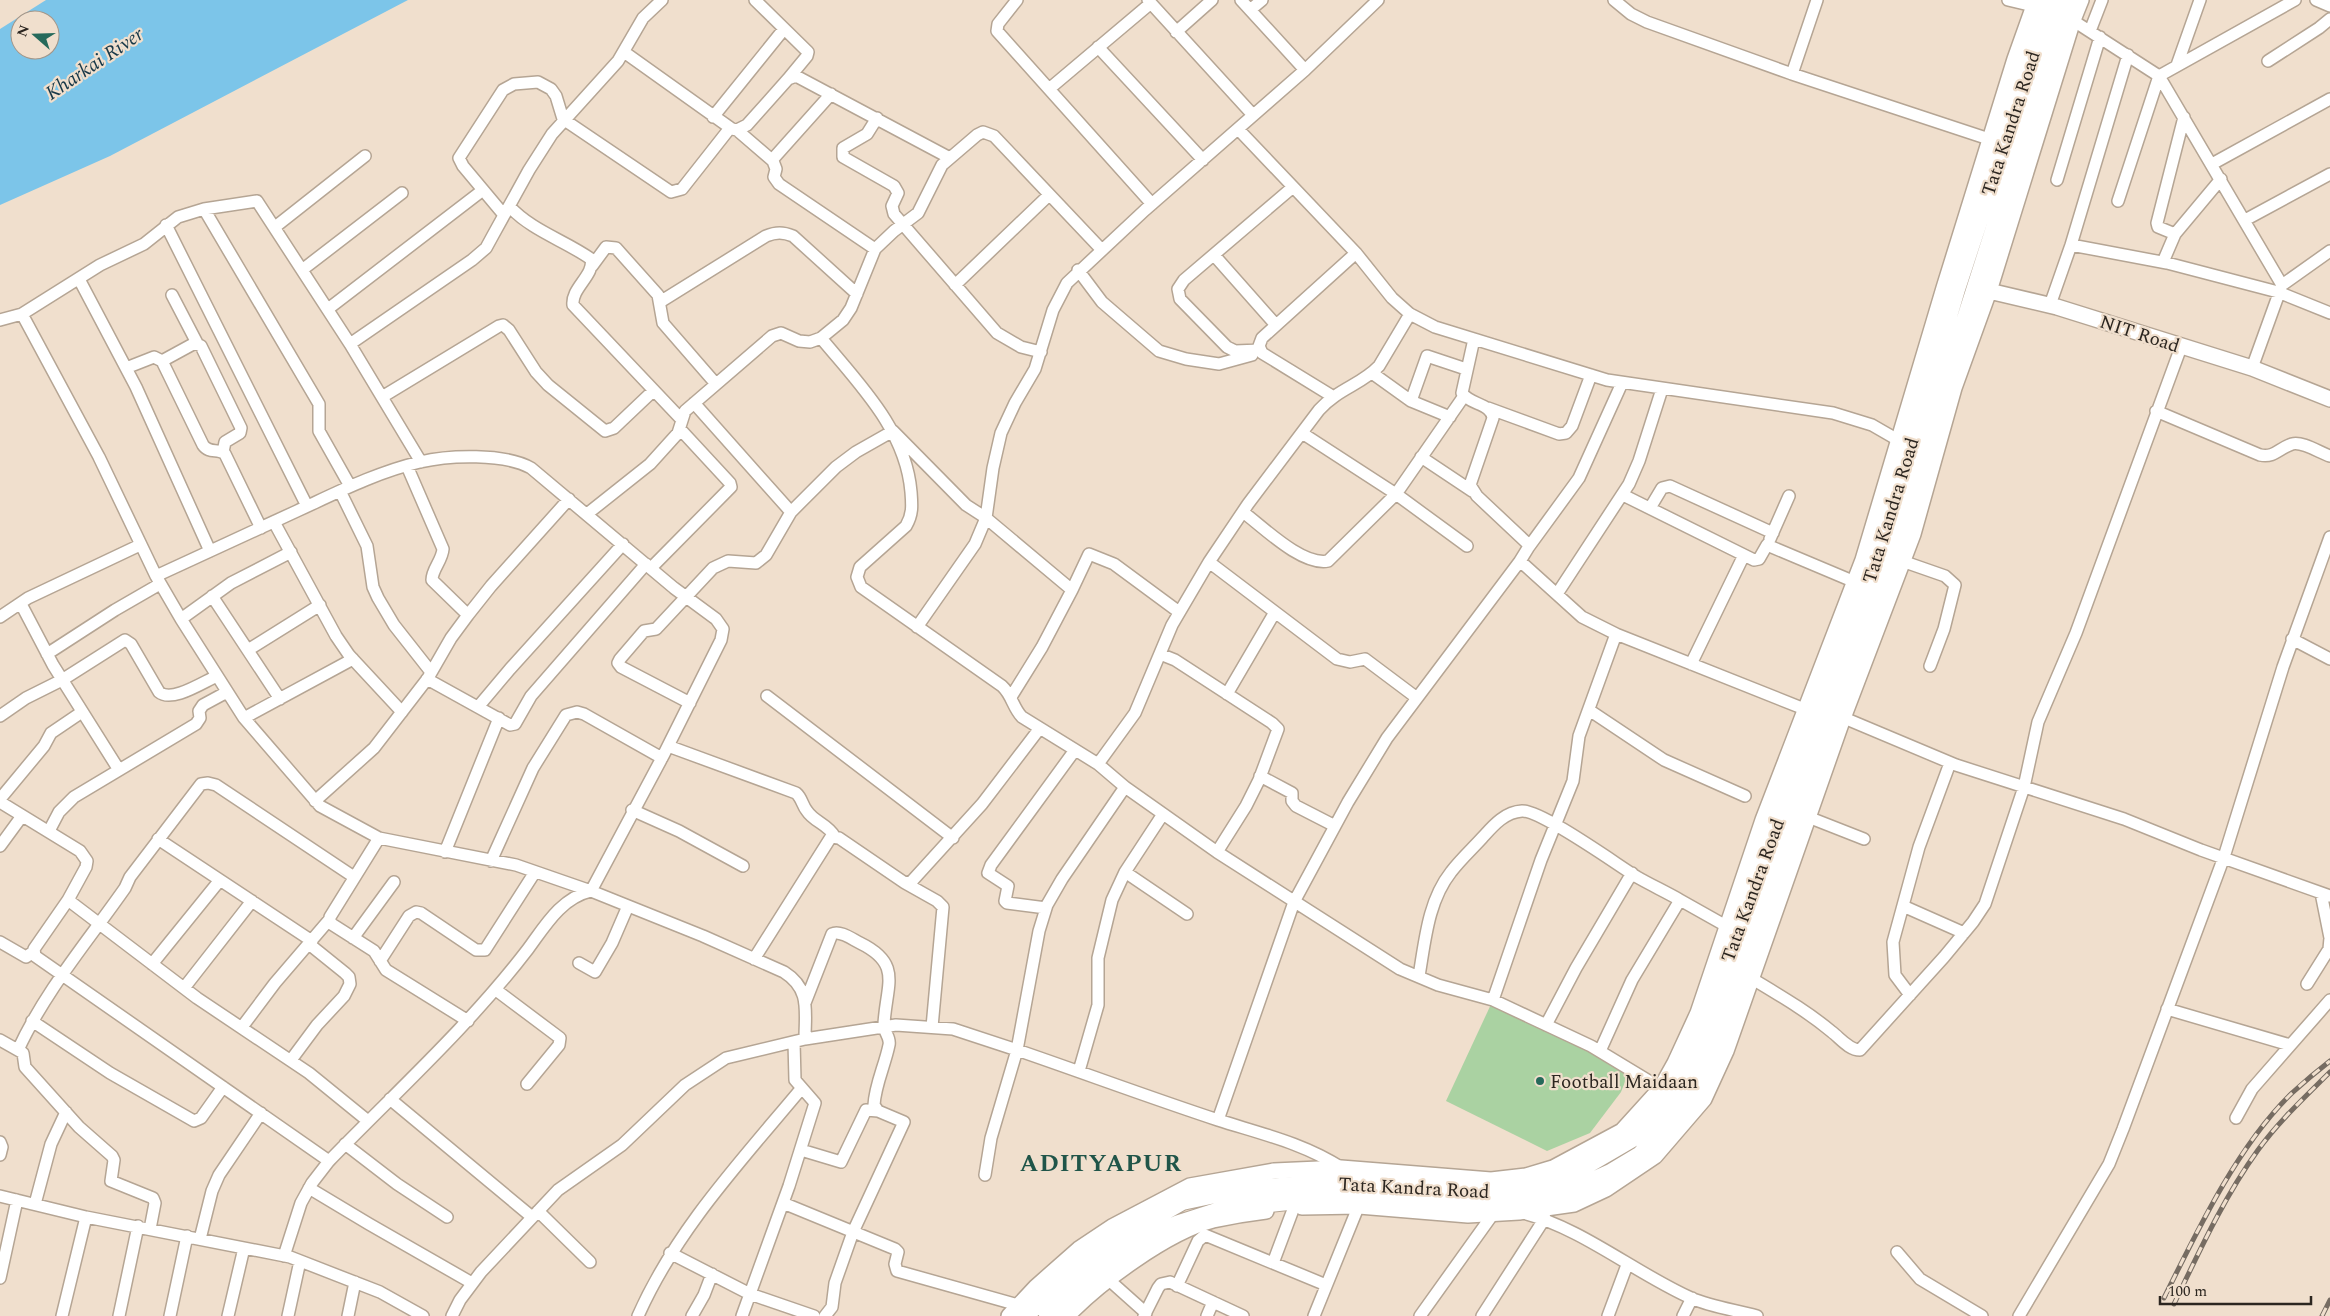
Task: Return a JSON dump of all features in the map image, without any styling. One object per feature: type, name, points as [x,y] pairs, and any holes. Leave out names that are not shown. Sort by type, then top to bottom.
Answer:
[{"type":"main road","name":"Tata Kandra Road","points":[[1824,714],[1823,678],[1860,584],[1950,288],[2022,62],[2053,7]]},
{"type":"main road","name":"Tata Kandra Road","points":[[1017,1312],[1100,1248],[1182,1201],[1229,1190],[1360,1193],[1490,1210],[1560,1196],[1612,1173],[1641,1155],[1679,1099],[1692,1057],[1824,714],[1883,578],[1982,291],[2053,7]]},
{"type":"main road","name":"Tata Kandra Road","points":[[1048,1316],[1066,1296],[1104,1266],[1150,1244],[1179,1224],[1232,1207],[1360,1193],[1421,1184],[1490,1193],[1539,1186],[1574,1172],[1634,1137],[1679,1099]]},
{"type":"street","points":[[350,344],[479,255],[489,242],[542,149],[563,119],[624,52],[643,18],[662,0]]},
{"type":"street","points":[[1017,0],[996,29],[1152,204]]},
{"type":"street","points":[[1176,32],[1212,0]]},
{"type":"street","points":[[1241,0],[1305,70]]},
{"type":"street","points":[[1250,10],[1262,0]]},
{"type":"street","points":[[917,628],[975,544],[986,518],[993,468],[1001,433],[1015,403],[1035,369],[1059,296],[1078,270],[1305,70],[1378,0]]},
{"type":"street","points":[[1614,0],[1631,14],[1647,22],[1792,74],[1997,142]]},
{"type":"street","points":[[1792,74],[1817,0]]},
{"type":"street","points":[[2008,0],[2053,7],[2081,0]]},
{"type":"street","points":[[2057,180],[2102,0]]},
{"type":"street","points":[[2177,65],[2200,0]]},
{"type":"street","points":[[2118,201],[2160,76],[2295,0]]},
{"type":"street","points":[[2316,0],[2330,6]]},
{"type":"street","points":[[592,266],[589,257],[537,229],[507,210],[483,190],[463,166],[459,158],[503,90],[514,84],[538,82],[545,85],[556,96],[563,119],[671,192],[682,189],[734,129],[747,125],[807,56],[808,52],[755,1]]},
{"type":"street","points":[[1049,88],[1150,1],[1253,115]]},
{"type":"street","points":[[2053,7],[2160,76],[2245,220],[2280,288]]},
{"type":"street","points":[[2268,61],[2319,28],[2330,18]]},
{"type":"street","points":[[713,117],[784,29]]},
{"type":"street","points":[[1098,47],[1203,160]]},
{"type":"street","points":[[624,52],[713,117],[734,129],[772,160],[775,165],[774,177],[779,184],[875,249]]},
{"type":"street","points":[[2050,305],[2071,245],[2128,54]]},
{"type":"street","points":[[788,79],[800,77],[950,158]]},
{"type":"street","points":[[772,160],[831,94]]},
{"type":"street","points":[[2212,164],[2330,99]]},
{"type":"street","points":[[2175,234],[2158,227],[2157,223],[2184,117]]},
{"type":"street","points":[[878,118],[866,134],[846,145],[842,154],[844,158],[897,189],[898,193],[892,210],[902,225],[997,332],[1021,347],[1041,352]]},
{"type":"street","points":[[1238,129],[1356,253],[1392,298],[1410,314],[1435,327],[1622,383],[1700,392],[1833,413],[1872,425],[1898,440]]},
{"type":"street","points":[[586,514],[646,467],[675,438],[685,411],[694,402],[777,334],[785,334],[799,341],[810,342],[821,338],[843,320],[857,294],[868,262],[875,249],[918,213],[938,172],[950,158],[977,135],[983,132],[994,136],[1101,249]]},
{"type":"street","points":[[275,227],[365,156]]},
{"type":"street","points":[[2245,220],[2330,174]]},
{"type":"street","points":[[2162,262],[2175,234],[2221,179]]},
{"type":"street","points":[[1293,187],[1184,280],[1178,290],[1180,299],[1230,349],[1261,351],[1332,396]]},
{"type":"street","points":[[328,309],[483,190]]},
{"type":"street","points":[[302,270],[402,193]]},
{"type":"street","points":[[955,285],[1050,195]]},
{"type":"street","points":[[0,320],[22,314],[100,265],[144,244],[178,216],[204,209],[256,201],[328,309],[421,462]]},
{"type":"street","points":[[204,209],[318,404],[319,432],[345,488],[367,546],[372,587],[394,625],[429,676],[510,725],[515,724],[531,696],[649,566],[731,487],[730,483],[653,391],[573,305],[574,293],[606,246],[612,246],[658,294],[660,315],[663,323],[716,384]]},
{"type":"street","points":[[166,225],[307,506]]},
{"type":"street","points":[[660,302],[766,236],[774,233],[784,233],[793,236],[857,294]]},
{"type":"street","points":[[2071,245],[2162,262],[2280,288],[2330,313]]},
{"type":"street","points":[[2252,368],[2280,288],[2330,251]]},
{"type":"street","points":[[1261,351],[1259,342],[1262,338],[1356,253]]},
{"type":"street","points":[[1214,255],[1276,325]]},
{"type":"street","points":[[1078,270],[1102,302],[1159,350],[1186,359],[1219,364],[1261,351]]},
{"type":"street","points":[[79,279],[126,368],[210,551]]},
{"type":"street","points":[[1767,545],[1860,584],[1863,560],[1898,440],[1950,288]]},
{"type":"street","name":"NIT Road","points":[[1950,288],[1982,291],[2050,305],[2252,368],[2330,399]]},
{"type":"street","points":[[1520,1212],[1574,1204],[1606,1190],[1655,1156],[1679,1099],[1675,1063],[1698,1013],[1763,820],[1824,714],[1902,561],[1913,534],[1982,291]]},
{"type":"street","points":[[172,295],[197,343],[202,346],[241,428],[240,434],[225,442],[223,452],[261,528]]},
{"type":"street","points":[[22,314],[99,457],[158,580],[244,718],[314,801],[331,813],[379,838],[516,865],[628,906],[754,959],[794,978],[800,986],[805,1003]]},
{"type":"street","points":[[1098,764],[1135,713],[1179,612],[1209,562],[1243,512],[1332,396],[1372,374],[1386,358],[1410,314]]},
{"type":"street","points":[[382,397],[503,325],[509,330],[536,372],[555,391],[606,430],[614,428],[653,391]]},
{"type":"street","points":[[821,338],[867,393],[893,431],[966,504],[986,518],[1072,590]]},
{"type":"street","points":[[1474,339],[1461,390],[1464,396],[1488,408],[1558,434],[1566,433],[1572,426],[1591,375]]},
{"type":"street","points":[[162,360],[197,343]]},
{"type":"street","points":[[1751,978],[1791,1002],[1855,1050],[1860,1050],[1973,922],[1990,892],[2024,787],[2038,722],[2076,633],[2181,347]]},
{"type":"street","points":[[1411,401],[1427,356],[1466,369]]},
{"type":"street","points":[[126,368],[154,357],[162,360],[203,445],[209,450],[223,452]]},
{"type":"street","points":[[1372,374],[1411,401],[1450,417]]},
{"type":"street","points":[[1218,1120],[1294,902],[1335,826],[1387,738],[1520,561],[1579,478],[1622,383]]},
{"type":"street","points":[[1558,594],[1623,495],[1640,462],[1662,389]]},
{"type":"street","points":[[1243,512],[1295,552],[1314,561],[1322,562],[1333,558],[1396,494],[1464,396]]},
{"type":"street","points":[[694,402],[791,512]]},
{"type":"street","points":[[1472,491],[1471,478],[1493,423],[1493,414],[1488,408]]},
{"type":"street","points":[[2156,411],[2260,455],[2273,456],[2293,444],[2299,444],[2330,456]]},
{"type":"street","points":[[690,703],[621,667],[618,662],[644,631],[656,630],[704,575],[728,561],[756,563],[766,555],[791,512],[845,459],[893,431]]},
{"type":"street","points":[[893,431],[909,474],[912,509],[906,526],[860,567],[857,578],[861,587],[869,594],[1002,686],[1011,697],[1018,714],[1098,764],[1125,787],[1217,852],[1400,969],[1438,985],[1493,1000],[1600,1051],[1679,1099]]},
{"type":"street","points":[[1302,433],[1396,494],[1467,546]]},
{"type":"street","points":[[47,654],[158,580],[210,551],[345,488],[421,462],[497,456],[515,460],[531,468],[716,619],[723,629],[721,640],[690,703],[591,891]]},
{"type":"street","points":[[1421,458],[1472,491],[1525,540],[1528,548]]},
{"type":"street","points":[[407,466],[443,550],[432,580],[468,615]]},
{"type":"street","points":[[1650,508],[1662,488],[1670,486],[1773,532]]},
{"type":"street","points":[[1623,495],[1757,561],[1767,545],[1789,496]]},
{"type":"street","points":[[314,801],[374,748],[429,676],[451,638],[468,615],[491,586],[569,499]]},
{"type":"street","points":[[274,522],[336,636],[353,659],[402,712]]},
{"type":"street","points":[[2019,1316],[2109,1164],[2224,857],[2254,755],[2292,639],[2330,537]]},
{"type":"street","points":[[478,707],[500,680],[623,544]]},
{"type":"street","points":[[2,611],[21,604],[140,545]]},
{"type":"street","points":[[181,618],[253,570],[290,552]]},
{"type":"street","points":[[1011,697],[1072,590],[1087,556],[1092,554],[1114,564],[1179,612]]},
{"type":"street","points":[[1691,664],[1744,556]]},
{"type":"street","points":[[1520,561],[1582,617],[1616,634],[1950,763],[2124,820],[2325,894],[2330,938],[2329,949],[2307,984]]},
{"type":"street","points":[[1902,561],[1945,576],[1955,584],[1944,629],[1930,666]]},
{"type":"street","points":[[1209,562],[1337,659],[1350,662],[1365,659],[1417,698]]},
{"type":"street","points":[[212,596],[280,698]]},
{"type":"street","points":[[21,604],[62,680],[119,770]]},
{"type":"street","points":[[248,650],[320,605]]},
{"type":"street","points":[[1227,694],[1275,612]]},
{"type":"street","points":[[1493,1000],[1555,825],[1573,781],[1579,736],[1616,634]]},
{"type":"street","points":[[2292,639],[2330,659]]},
{"type":"street","points":[[0,716],[26,698],[62,680],[126,640],[131,644],[159,692],[164,696],[173,696],[217,676]]},
{"type":"street","points":[[1160,654],[1175,660],[1272,723],[1278,729],[1246,806],[1217,852]]},
{"type":"street","points":[[244,718],[353,659]]},
{"type":"street","points":[[49,831],[66,804],[83,791],[196,724],[200,718],[199,711],[203,705],[227,692]]},
{"type":"street","points":[[767,696],[953,838]]},
{"type":"street","points":[[1589,710],[1664,760],[1745,796]]},
{"type":"street","points":[[0,942],[26,957],[33,952],[68,900],[86,867],[87,861],[80,851],[22,816],[0,800],[44,746],[51,733],[82,712]]},
{"type":"street","points":[[491,860],[532,768],[566,715],[577,712],[584,714],[662,758]]},
{"type":"street","points":[[783,1203],[895,1249],[898,1252],[895,1264],[897,1271],[1017,1312],[1036,1287],[1079,1249],[1112,1227],[1190,1186],[1274,1171],[1341,1168],[1491,1180],[1526,1176],[1553,1168],[1679,1099],[1704,1099],[1726,1051],[1808,817],[1824,714]]},
{"type":"street","points":[[445,852],[499,718]]},
{"type":"street","points":[[905,883],[916,878],[953,838],[988,797],[1040,728]]},
{"type":"street","points":[[668,746],[796,793],[801,797],[806,810],[828,827],[835,837],[905,883],[937,900],[943,907],[932,1027]]},
{"type":"street","points":[[1046,908],[1007,903],[1008,886],[988,873],[991,865],[1075,750]]},
{"type":"street","points":[[1910,995],[1895,975],[1893,967],[1893,942],[1919,847],[1950,763]]},
{"type":"street","points":[[1260,776],[1292,792],[1292,801],[1296,806],[1335,826]]},
{"type":"street","points":[[18,1050],[32,1021],[62,974],[100,924],[125,888],[130,877],[158,839],[196,789],[202,784],[216,785],[354,877]]},
{"type":"street","points":[[985,1175],[991,1138],[1017,1050],[1039,931],[1046,908],[1062,880],[1125,787]]},
{"type":"street","points":[[632,810],[679,831],[742,866]]},
{"type":"street","points":[[1419,976],[1432,910],[1450,872],[1498,821],[1512,813],[1523,811],[1555,825],[1632,874],[1728,927]]},
{"type":"street","points":[[1079,1071],[1098,1005],[1098,958],[1104,924],[1112,900],[1125,872],[1163,814]]},
{"type":"street","points":[[0,846],[22,816]]},
{"type":"street","points":[[1808,817],[1864,839]]},
{"type":"street","points":[[754,959],[828,840],[835,837]]},
{"type":"street","points":[[242,1027],[275,983],[329,920],[379,838]]},
{"type":"street","points":[[158,839],[310,942],[345,973],[350,984],[341,1000],[317,1025],[291,1060]]},
{"type":"street","points":[[380,961],[409,916],[416,912],[421,913],[476,950],[485,950],[535,872]]},
{"type":"street","points":[[1125,872],[1187,914]]},
{"type":"street","points":[[1546,1025],[1576,968],[1632,874]]},
{"type":"street","points":[[152,964],[220,880]]},
{"type":"street","points":[[353,938],[394,882]]},
{"type":"street","points":[[284,1256],[301,1203],[309,1188],[329,1161],[468,1022],[569,899],[578,894],[591,891]]},
{"type":"street","points":[[68,900],[184,988],[291,1060],[368,1121]]},
{"type":"street","points":[[1600,1051],[1636,973],[1680,900]]},
{"type":"street","points":[[184,988],[252,901]]},
{"type":"street","points":[[579,963],[595,972],[612,943],[628,906]]},
{"type":"street","points":[[1903,906],[1964,933]]},
{"type":"street","points":[[329,920],[332,926],[374,951],[386,970],[468,1022]]},
{"type":"street","points":[[742,1316],[783,1203],[815,1104],[801,1089],[793,1074],[805,1003],[830,937],[834,932],[874,950],[882,956],[887,965],[889,977],[883,1027],[890,1040],[874,1102],[878,1111]]},
{"type":"street","points":[[33,952],[329,1161]]},
{"type":"street","points":[[496,990],[560,1038],[559,1045],[527,1084]]},
{"type":"street","points":[[2236,1118],[2252,1089],[2330,1000]]},
{"type":"street","points":[[2167,1009],[2290,1044]]},
{"type":"street","points":[[32,1021],[110,1073],[194,1121],[201,1118],[223,1087]]},
{"type":"street","points":[[452,1316],[472,1283],[558,1190],[622,1145],[685,1085],[705,1071],[726,1058],[799,1040],[896,1025],[953,1029],[981,1037],[1218,1120],[1282,1138],[1323,1157],[1341,1168],[1360,1193]]},
{"type":"street","points":[[0,1040],[24,1055],[22,1063],[25,1067],[66,1112],[112,1156],[114,1160],[111,1181],[153,1198],[155,1203],[150,1229]]},
{"type":"street","points":[[638,1316],[652,1284],[670,1253],[711,1197],[801,1089]]},
{"type":"street","points":[[390,1099],[535,1214],[590,1262]]},
{"type":"street","points":[[801,1150],[841,1162],[866,1110],[878,1111],[903,1120],[904,1124],[853,1232],[835,1283],[832,1307],[825,1316]]},
{"type":"street","points":[[35,1204],[51,1144],[66,1112]]},
{"type":"street","points":[[200,1239],[212,1191],[219,1175],[261,1112]]},
{"type":"street","points":[[0,1142],[2,1147],[0,1155]]},
{"type":"street","points":[[345,1144],[396,1184],[447,1217]]},
{"type":"street","points":[[309,1188],[472,1283]]},
{"type":"street","points":[[1067,1316],[1150,1244],[1212,1220],[1294,1207],[1360,1193]]},
{"type":"street","points":[[1314,1316],[1360,1193]]},
{"type":"street","points":[[0,1196],[86,1217],[284,1256],[380,1292],[423,1316]]},
{"type":"street","points":[[0,1278],[17,1200]]},
{"type":"street","points":[[1273,1263],[1294,1207]]},
{"type":"street","points":[[1420,1316],[1490,1210],[1520,1212],[1545,1218],[1692,1298],[1722,1311],[1755,1316]]},
{"type":"street","points":[[62,1316],[86,1217]]},
{"type":"street","points":[[1485,1315],[1545,1218]]},
{"type":"street","points":[[120,1316],[138,1226]]},
{"type":"street","points":[[1178,1286],[1198,1241],[1204,1235],[1326,1285]]},
{"type":"street","points":[[170,1316],[188,1236]]},
{"type":"street","points":[[228,1316],[244,1248]]},
{"type":"street","points":[[1897,1252],[1920,1279],[1982,1316]]},
{"type":"street","points":[[670,1253],[750,1294],[814,1316]]},
{"type":"street","points":[[288,1316],[300,1261]]},
{"type":"street","points":[[1608,1316],[1627,1264]]},
{"type":"street","points":[[692,1316],[704,1295],[712,1274]]},
{"type":"street","points":[[1109,1280],[1145,1315],[1161,1284],[1170,1282],[1243,1316]]},
{"type":"street","points":[[348,1316],[355,1282]]},
{"type":"street","points":[[1683,1316],[1692,1298]]},
{"type":"street","points":[[1207,1316],[1213,1302]]},
{"type":"green space","name":"Football Maidaan","points":[[1493,1000],[1630,1069],[1621,1092],[1590,1133],[1547,1151],[1446,1101]]},
{"type":"water","name":"Kharkai River","points":[[46,0],[408,0],[110,156],[0,205],[0,29],[10,23],[10,60],[60,60],[60,10],[30,10]]},
{"type":"railway","points":[[2164,1298],[2190,1245],[2236,1163],[2272,1114],[2292,1093],[2330,1061]]},
{"type":"railway","points":[[2174,1304],[2213,1225],[2234,1187],[2258,1150],[2292,1110],[2330,1072]]},
{"type":"railway","points":[[2322,1316],[2330,1300]]},
{"type":"place","name":"Football Maidaan","points":[[1540,1081]]},
{"type":"district","name":"ADITYAPUR","points":[[1101,1163]]}]
